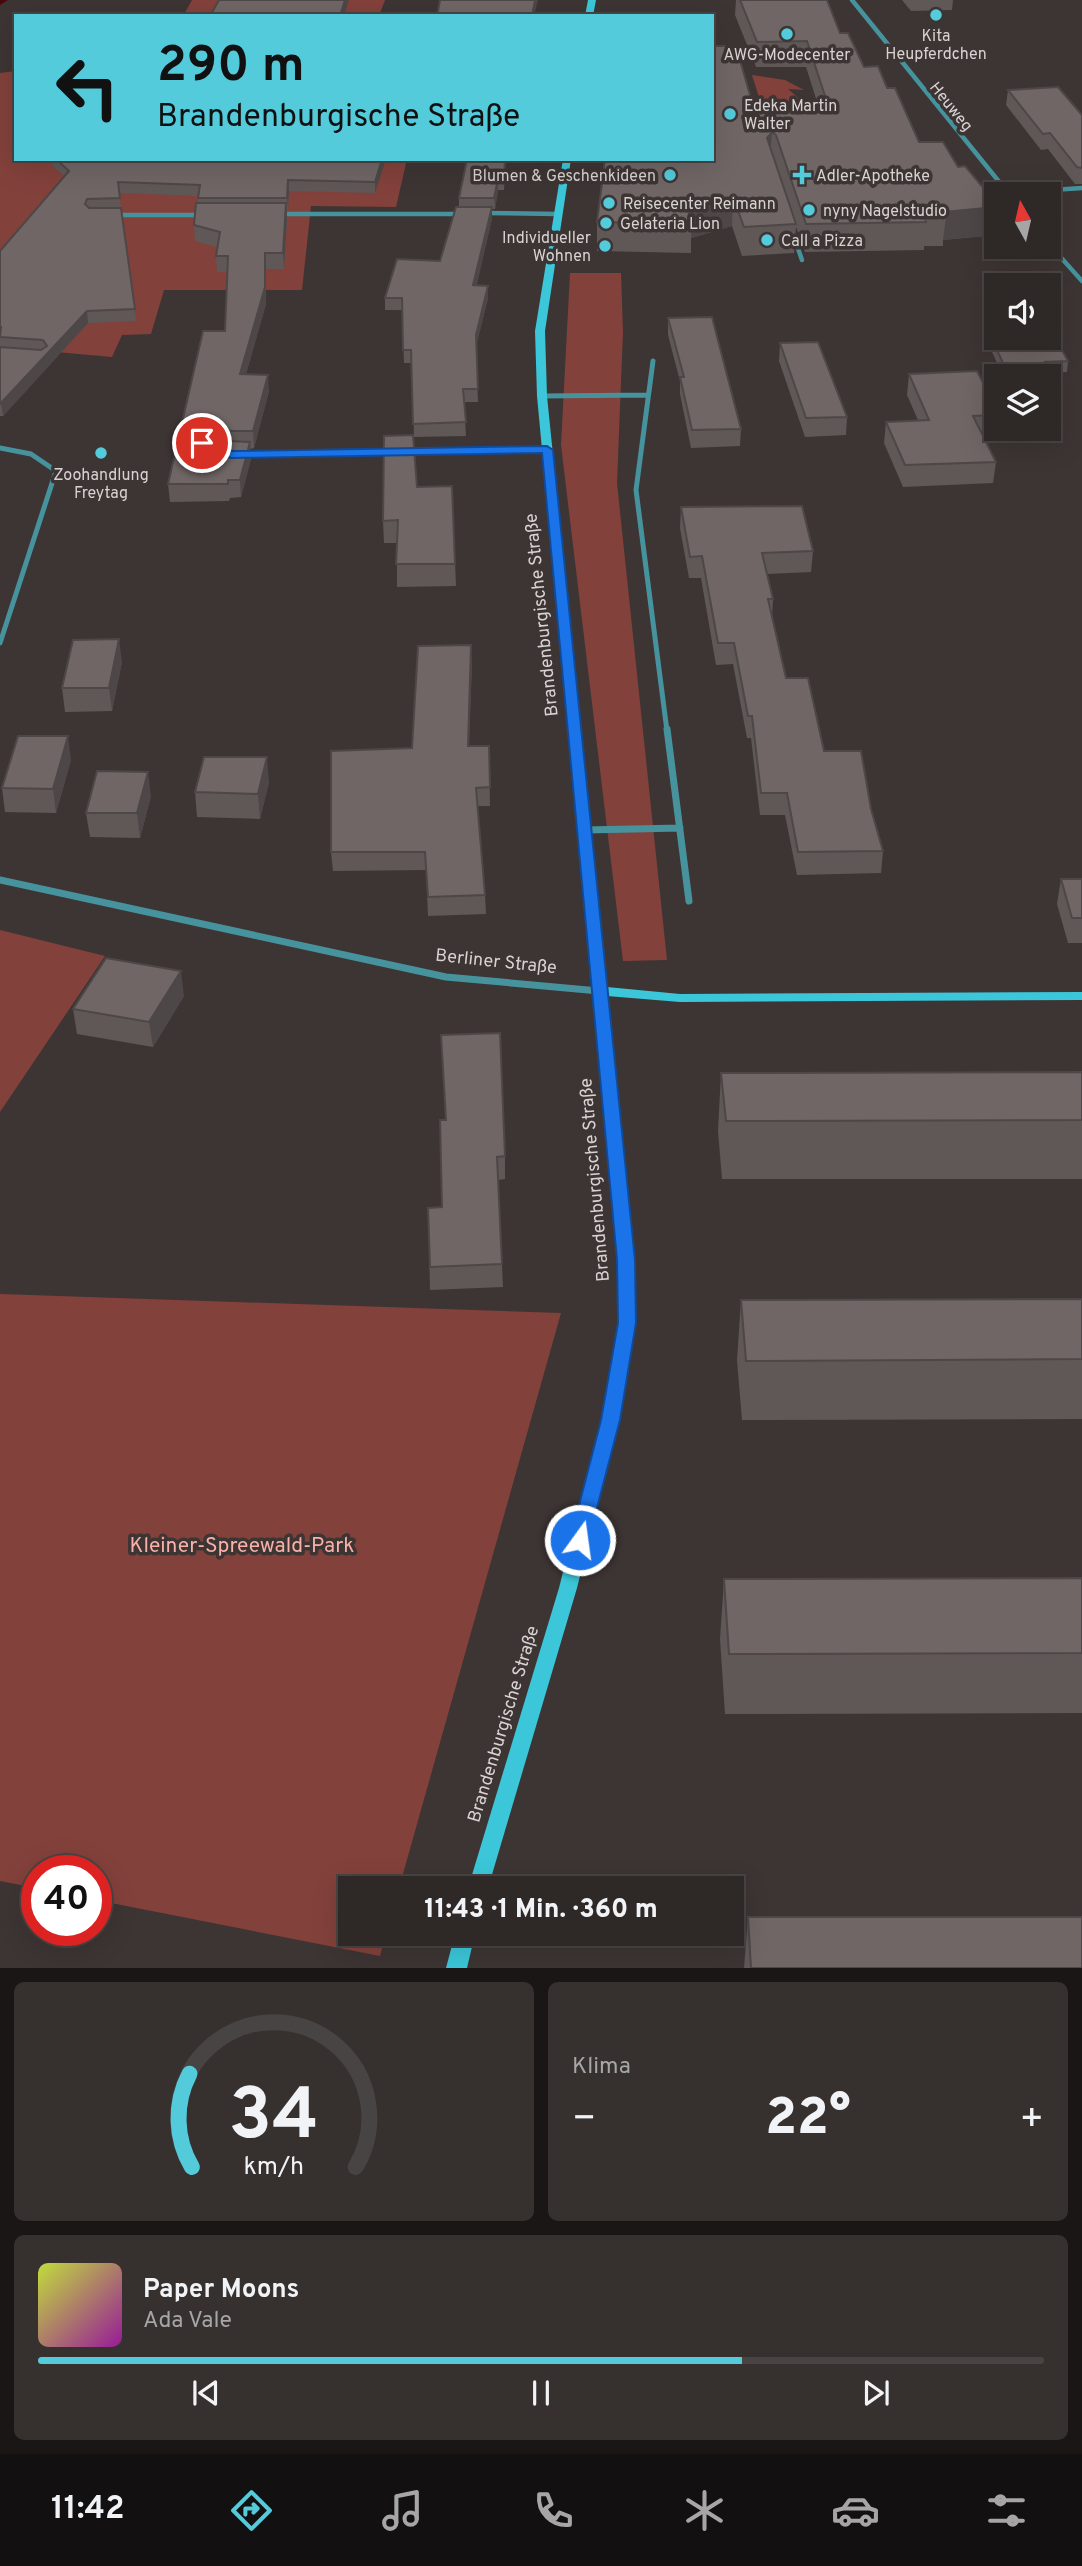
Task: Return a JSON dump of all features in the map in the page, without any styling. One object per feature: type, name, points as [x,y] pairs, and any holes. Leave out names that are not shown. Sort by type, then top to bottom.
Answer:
[{"type":"street","name":"Heuweg","points":[[852,0],[999,182]]},
{"type":"street","name":"Brandenburgische Straße","points":[[482,1876],[568,1588],[610,1420],[627,1323],[626,1260],[542,396],[540,331],[568,161]]},
{"type":"street","name":"Heuweg","points":[[1061,190],[1082,188]]},
{"type":"street","points":[[266,214],[558,214]]},
{"type":"street","points":[[103,215],[215,215]]},
{"type":"street","points":[[791,228],[802,260]]},
{"type":"street","points":[[1061,258],[1082,281]]},
{"type":"street","points":[[653,361],[636,490],[689,901]]},
{"type":"street","points":[[542,396],[648,395]]},
{"type":"street","points":[[0,448],[31,454],[56,471],[0,643]]},
{"type":"street","points":[[231,454],[547,450]]},
{"type":"street","points":[[586,830],[680,828]]},
{"type":"street","name":"Berliner Straße","points":[[0,880],[446,977],[681,998],[1082,996]]},
{"type":"street","points":[[456,1968],[462,1946]]},
{"type":"green space","points":[[192,0],[385,0],[380,14],[184,14]]},
{"type":"green space","points":[[14,71],[14,161],[407,161],[396,207],[311,206],[302,290],[164,290],[151,334],[122,335],[112,357],[0,347],[0,73]]},
{"type":"green space","points":[[752,75],[785,80],[804,90],[788,89],[802,101],[776,101],[777,107],[762,107]]},
{"type":"green space","points":[[570,273],[621,273],[623,332],[617,483],[667,960],[623,961],[561,445]]},
{"type":"green space","points":[[0,930],[105,956],[0,1112]]},
{"type":"green space","name":"Kleiner-Spreewald-Park","points":[[0,1294],[561,1313],[402,1876],[338,1876],[338,1946],[383,1946],[380,1956],[112,1903],[112,1855],[21,1855],[21,1885],[0,1881]]},
{"type":"building","points":[[219,0],[345,0],[341,14],[211,14]]},
{"type":"building","points":[[440,0],[535,0],[532,14],[437,14]]},
{"type":"building","points":[[740,0],[827,0],[840,33],[848,33],[864,67],[878,66],[887,88],[895,88],[919,142],[943,142],[958,167],[965,166],[984,189],[984,208],[943,212],[946,217],[925,218],[926,222],[806,224],[776,135],[772,132],[767,138],[796,224],[744,227],[733,197],[688,210],[692,224],[597,222],[605,161],[714,161],[714,46],[736,46],[754,109],[829,108],[807,41],[757,42]]},
{"type":"building","points":[[1058,87],[1082,115],[1082,168],[1077,167],[1050,133],[1043,134],[1008,90]]},
{"type":"building","points":[[58,161],[381,161],[375,182],[288,180],[287,198],[198,198],[200,185],[118,182],[120,198],[87,199],[85,204],[89,208],[121,208],[135,309],[87,311],[0,404],[0,347],[41,350],[47,346],[43,340],[0,337],[0,251],[69,171]]},
{"type":"building","points":[[467,161],[505,161],[504,179],[498,179],[494,198],[459,198]]},
{"type":"building","points":[[196,203],[286,203],[283,253],[265,253],[265,287],[240,374],[268,375],[253,431],[231,431],[202,421],[195,424],[199,431],[228,441],[250,442],[240,480],[228,480],[228,484],[168,484],[203,331],[225,331],[228,256],[216,256],[220,232],[194,225]]},
{"type":"building","points":[[456,207],[492,207],[473,285],[488,286],[476,335],[478,389],[463,389],[466,422],[413,424],[411,350],[403,350],[402,298],[385,298],[397,259],[440,261]]},
{"type":"building","points":[[712,317],[741,429],[692,430],[680,377],[684,377],[668,318]]},
{"type":"building","points":[[818,342],[847,417],[806,418],[780,343]]},
{"type":"building","points":[[1061,348],[1068,361],[1045,362],[1046,364],[1003,364],[997,350]]},
{"type":"building","points":[[977,371],[984,385],[984,416],[973,416],[996,462],[905,465],[886,422],[929,420],[909,374]]},
{"type":"building","points":[[413,435],[417,487],[452,486],[455,564],[396,564],[398,520],[383,521],[384,436]]},
{"type":"building","points":[[802,506],[813,551],[762,553],[773,599],[768,599],[786,678],[808,678],[824,751],[861,751],[871,809],[883,851],[798,852],[787,793],[761,793],[752,716],[748,716],[734,643],[718,643],[702,556],[690,557],[681,507]]},
{"type":"building","points":[[119,639],[109,688],[62,688],[73,640]]},
{"type":"building","points":[[471,645],[468,746],[489,746],[490,787],[476,788],[485,895],[428,897],[425,852],[331,852],[331,751],[412,748],[418,646]]},
{"type":"building","points":[[18,736],[68,736],[53,789],[2,788]]},
{"type":"building","points":[[204,757],[267,757],[258,794],[195,792]]},
{"type":"building","points":[[97,771],[148,772],[137,813],[86,813]]},
{"type":"building","points":[[1061,879],[1082,879],[1082,918],[1072,918]]},
{"type":"building","points":[[106,958],[181,971],[149,1022],[73,1009]]},
{"type":"building","points":[[500,1033],[505,1156],[497,1157],[502,1264],[430,1267],[428,1208],[442,1207],[440,1120],[446,1120],[441,1035]]},
{"type":"building","points":[[1082,1072],[1082,1120],[726,1121],[721,1073]]},
{"type":"building","points":[[1082,1299],[1082,1359],[746,1361],[741,1300]]},
{"type":"building","points":[[1082,1578],[1082,1653],[729,1654],[724,1579]]},
{"type":"building","points":[[748,1917],[1082,1917],[1082,1968],[751,1968]]},
{"type":"waterway","points":[[0,3],[4,0]]},
{"type":"place","name":"Kita Heupferdchen","points":[[936,15]]},
{"type":"place","name":"AWG-Modecenter","points":[[787,34]]},
{"type":"place","name":"Edeka Martin Walter","points":[[730,114]]},
{"type":"place","name":"Blumen & Geschenkideen","points":[[670,175]]},
{"type":"place","name":"Adler-Apotheke","points":[[802,175]]},
{"type":"place","name":"Reisecenter Reimann","points":[[609,203]]},
{"type":"place","name":"nyny Nagelstudio","points":[[809,210]]},
{"type":"place","name":"Gelateria Lion","points":[[606,223]]},
{"type":"place","name":"Call a Pizza","points":[[767,240]]},
{"type":"place","name":"Individueller Wohnen","points":[[605,246]]},
{"type":"place","name":"Zoohandlung Freytag","points":[[101,453]]},
{"type":"route","points":[[202,443],[231,454],[547,450],[626,1260],[627,1323],[610,1420],[580,1540]]}]
